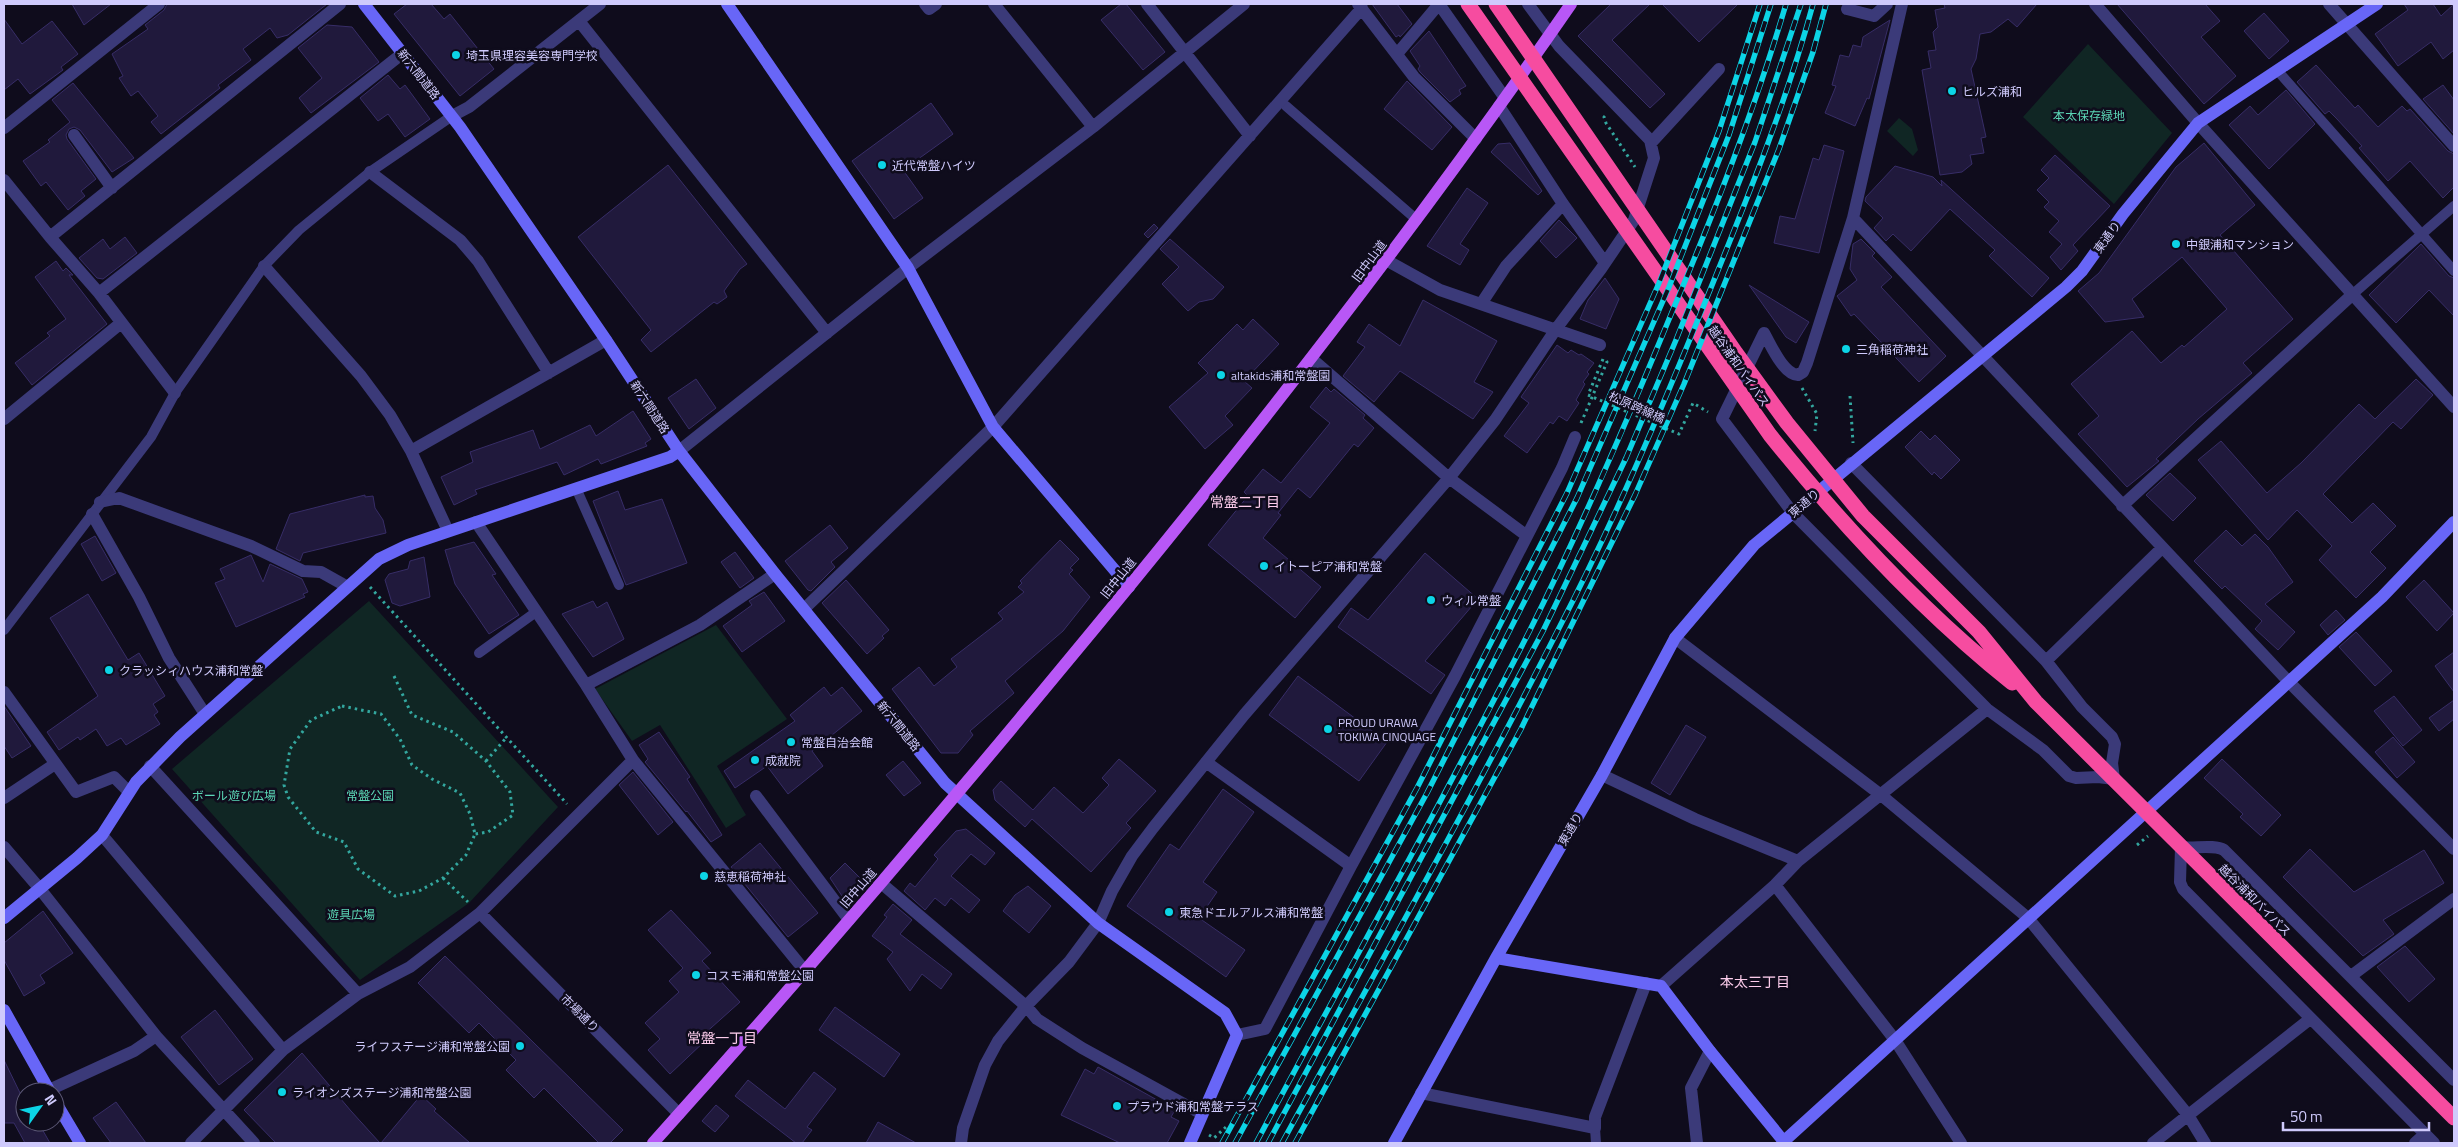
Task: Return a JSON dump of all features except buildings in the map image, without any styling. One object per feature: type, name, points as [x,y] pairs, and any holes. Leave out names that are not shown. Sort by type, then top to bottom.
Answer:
[{"type":"highway","name":"越谷浦和バイパス","points":[[1468,4],[1723,370],[1770,436],[1810,486],[1849,528],[1968,647],[2036,702]]},
{"type":"highway","name":"越谷浦和バイパス","points":[[1496,4],[1736,353],[1787,423],[1863,516],[1979,632],[2036,702],[2454,1118]]},
{"type":"main road","name":"旧中山道","points":[[653,1143],[805,971],[956,795],[1129,587],[1312,360],[1476,139],[1571,4]]},
{"type":"street","points":[[4,128],[159,4]]},
{"type":"street","points":[[50,237],[340,4]]},
{"type":"street","name":"新六間道路","points":[[364,4],[452,116],[606,340],[679,451],[775,574],[956,795],[1098,923],[1225,1013],[1237,1035]]},
{"type":"street","points":[[452,116],[469,107],[600,4]]},
{"type":"street","points":[[727,4],[908,268],[993,427],[1129,587]]},
{"type":"street","points":[[925,4],[929,9],[936,4]]},
{"type":"street","points":[[994,4],[1093,127]]},
{"type":"street","points":[[1147,4],[1187,52],[1250,136]]},
{"type":"street","points":[[4,918],[40,890],[102,835],[129,792],[150,766],[359,575],[393,551],[670,457],[908,268],[1093,127],[1244,4]]},
{"type":"street","points":[[1397,54],[1439,4],[1502,102],[1563,204],[1605,263]]},
{"type":"street","points":[[962,1143],[963,1128],[985,1065],[998,1041],[1026,1006],[1069,962],[1098,923],[1112,891],[1132,856],[1206,762],[1449,478],[1495,420],[1556,329],[1634,220],[1654,158],[1651,143],[1550,34],[1528,4]]},
{"type":"street","points":[[1850,4],[1847,9],[1874,16],[1887,4]]},
{"type":"street","points":[[1854,460],[2046,661],[2082,707],[2112,737],[2114,744],[2112,763],[2114,779],[2098,777],[2076,778],[2069,776],[2043,750],[1987,709],[1793,513],[1722,419],[1764,334],[1787,370],[1793,375],[1803,372],[1853,218],[1902,4]]},
{"type":"street","points":[[2095,4],[2198,122],[2454,407]]},
{"type":"street","points":[[2329,4],[2454,146]]},
{"type":"street","name":"東通り","points":[[1394,1143],[1496,958],[1602,775],[1674,638],[1754,545],[1854,460],[1984,356],[2082,272],[2124,214],[2198,122],[2376,4]]},
{"type":"street","points":[[804,610],[993,427],[1250,136],[1360,6],[1414,77],[1476,139]]},
{"type":"street","points":[[579,21],[827,333]]},
{"type":"street","points":[[99,293],[402,53]]},
{"type":"street","points":[[1651,143],[1719,69]]},
{"type":"street","points":[[74,135],[112,188]]},
{"type":"street","points":[[370,172],[460,240],[478,261],[549,372]]},
{"type":"street","points":[[4,180],[99,293],[175,393]]},
{"type":"street","points":[[1481,304],[1506,266],[1563,204]]},
{"type":"street","points":[[1853,218],[2289,682],[2454,849]]},
{"type":"street","points":[[1386,260],[1440,290],[1600,345]]},
{"type":"street","points":[[264,266],[360,376],[390,414],[411,451],[448,531]]},
{"type":"street","points":[[2122,506],[2353,294]]},
{"type":"street","points":[[4,419],[121,322]]},
{"type":"street","points":[[411,451],[606,340]]},
{"type":"street","points":[[1312,360],[1449,478],[1526,536]]},
{"type":"street","points":[[1190,1143],[1237,1035],[1265,1029],[1351,866],[1409,764],[1562,468],[1575,437]]},
{"type":"street","points":[[100,502],[119,498],[251,546],[303,570],[321,572],[346,586]]},
{"type":"street","points":[[92,514],[139,597],[169,658],[205,714]]},
{"type":"street","points":[[476,522],[586,685],[633,760],[805,971]]},
{"type":"street","points":[[1496,958],[1661,986],[1783,1143],[2382,597],[2454,522]]},
{"type":"street","points":[[2046,661],[2162,548]]},
{"type":"street","points":[[586,685],[700,625],[775,574]]},
{"type":"street","points":[[1674,638],[1881,795],[2028,918],[2188,1115],[2205,1143]]},
{"type":"street","points":[[4,692],[76,792],[114,777],[129,792]]},
{"type":"street","points":[[1661,986],[1775,885],[1798,861],[1987,709]]},
{"type":"street","points":[[191,1143],[283,1050],[358,994],[410,967],[480,913],[633,760]]},
{"type":"street","points":[[1206,762],[1351,866]]},
{"type":"street","points":[[4,798],[55,764]]},
{"type":"street","points":[[150,766],[358,994]]},
{"type":"street","points":[[1602,775],[1695,819],[1798,861]]},
{"type":"street","points":[[756,796],[849,920]]},
{"type":"street","points":[[102,835],[283,1050]]},
{"type":"street","points":[[4,847],[156,1036],[223,1112],[254,1143]]},
{"type":"street","points":[[2434,1143],[2183,889],[2180,882],[2181,847],[2193,849],[2219,847],[2224,850],[2454,1080]]},
{"type":"street","points":[[881,883],[1026,1006],[1037,1019],[1082,1048],[1202,1114]]},
{"type":"street","points":[[1775,885],[1894,1040],[1961,1143]]},
{"type":"street","points":[[2351,976],[2454,899]]},
{"type":"street","name":"市場通り","points":[[480,913],[679,1114]]},
{"type":"street","points":[[1421,1093],[1595,1128],[1595,1117],[1646,983]]},
{"type":"street","points":[[4,1010],[44,1082]]},
{"type":"street","points":[[2153,1143],[2310,1019]]},
{"type":"street","points":[[65,1087],[134,1051],[156,1036]]},
{"type":"street","points":[[1696,1143],[1691,1088],[1710,1051]]},
{"type":"street","points":[[65,1118],[80,1143]]},
{"type":"street","points":[[2415,1143],[2425,1134]]},
{"type":"lane","points":[[2277,70],[2454,271]]},
{"type":"lane","points":[[1286,106],[1417,220]]},
{"type":"lane","points":[[4,630],[151,437],[175,393],[264,266],[299,230],[370,172],[452,116]]},
{"type":"lane","points":[[2353,294],[2454,206]]},
{"type":"lane","points":[[576,488],[619,586]]},
{"type":"lane","points":[[479,653],[536,612]]},
{"type":"lane","points":[[1595,1128],[1596,1143]]},
{"type":"path","points":[[1606,123],[1636,168]]},
{"type":"path","points":[[1575,437],[1608,362],[1600,345]]},
{"type":"path","name":"松原跨線橋","points":[[1601,365],[1588,395],[1679,434],[1693,403]]},
{"type":"path","points":[[1801,386],[1817,414],[1815,431]]},
{"type":"path","points":[[1850,396],[1854,460]]},
{"type":"path","points":[[359,575],[578,815]]},
{"type":"path","points":[[394,676],[412,715],[453,732],[486,761],[510,792],[513,815],[488,832],[475,834]]},
{"type":"path","points":[[342,706],[381,714],[400,739],[412,765],[432,779],[460,793],[470,814],[475,834],[466,855],[443,878],[420,891],[395,896],[358,870],[344,842],[316,832],[288,797],[284,785],[288,756],[295,742],[311,720],[342,706]]},
{"type":"path","points":[[486,761],[506,738]]},
{"type":"path","points":[[2137,844],[2150,835]]},
{"type":"path","points":[[443,878],[480,913]]},
{"type":"path","points":[[1214,1138],[1227,1126]]},
{"type":"green space","name":"本太保存緑地","points":[[2088,44],[2172,133],[2114,204],[2023,117]]},
{"type":"green space","points":[[1899,118],[1912,129],[1918,150],[1913,156],[1887,131]]},
{"type":"green space","name":"常盤公園","points":[[369,601],[558,807],[469,903],[360,980],[172,769]]},
{"type":"green space","points":[[716,625],[787,719],[717,766],[746,815],[726,828],[660,725],[632,741],[595,689]]},
{"type":"railway","points":[[1222,1143],[1417,788],[1567,493],[1659,283],[1719,131],[1760,4]]},
{"type":"railway","points":[[1235,1143],[1427,793],[1577,498],[1669,287],[1729,135],[1771,4]]},
{"type":"railway","points":[[1256,1143],[1463,759],[1530,630],[1568,551],[1704,236],[1748,121],[1786,4]]},
{"type":"railway","points":[[1268,1143],[1543,631],[1626,458],[1676,340],[1755,142],[1801,4]]},
{"type":"railway","points":[[1282,1143],[1491,759],[1599,548],[1655,422],[1737,223],[1791,78],[1813,4]]},
{"type":"railway","points":[[1295,1143],[1521,729],[1635,495],[1684,384],[1779,149],[1813,52],[1826,4]]},
{"type":"place","name":"埼玉県理容美容専門学校","points":[[456,55]]},
{"type":"place","name":"ヒルズ浦和","points":[[1952,91]]},
{"type":"place","name":"近代常盤ハイツ","points":[[882,165]]},
{"type":"place","name":"中銀浦和マンション","points":[[2176,244]]},
{"type":"place","name":"三角稲荷神社","points":[[1846,349]]},
{"type":"place","name":"altakids浦和常盤園","points":[[1221,375]]},
{"type":"place","name":"イトーピア浦和常盤","points":[[1264,566]]},
{"type":"place","name":"ウィル常盤","points":[[1431,600]]},
{"type":"place","name":"クラッシィハウス浦和常盤","points":[[109,670]]},
{"type":"place","name":"PROUD URAWA TOKIWA CINQUAGE","points":[[1328,729]]},
{"type":"place","name":"常盤自治会館","points":[[791,742]]},
{"type":"place","name":"成就院","points":[[755,760]]},
{"type":"place","name":"慈恵稲荷神社","points":[[704,876]]},
{"type":"place","name":"東急ドエルアルス浦和常盤","points":[[1169,912]]},
{"type":"place","name":"コスモ浦和常盤公園","points":[[696,975]]},
{"type":"place","name":"ライフステージ浦和常盤公園","points":[[520,1046]]},
{"type":"place","name":"ライオンズステージ浦和常盤公園","points":[[282,1092]]},
{"type":"place","name":"プラウド浦和常盤テラス","points":[[1117,1106]]},
{"type":"district","name":"常盤二丁目","points":[[1245,501]]},
{"type":"district","name":"本太三丁目","points":[[1755,981]]},
{"type":"district","name":"常盤一丁目","points":[[722,1037]]},
{"type":"park label","name":"ボール遊び広場","points":[[234,795]]},
{"type":"park label","name":"遊具広場","points":[[351,914]]}]
